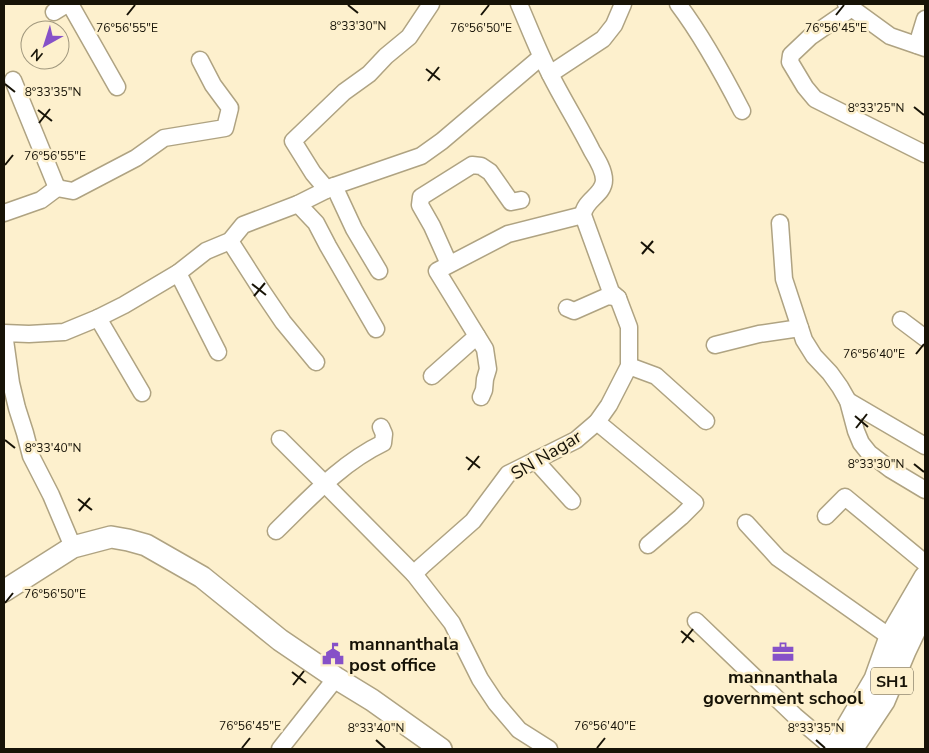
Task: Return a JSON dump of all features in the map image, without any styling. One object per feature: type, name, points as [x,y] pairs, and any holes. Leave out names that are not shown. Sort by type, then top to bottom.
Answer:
[{"type":"main road","points":[[4,591],[72,547],[111,537],[146,546],[202,577],[280,640],[372,700],[441,749]]},
{"type":"main road","name":"SH1","points":[[840,749],[875,679],[890,637],[925,577]]},
{"type":"main road","name":"SH1","points":[[840,749],[884,701],[925,609]]},
{"type":"street","points":[[379,271],[330,188],[324,186],[313,173],[293,141],[344,92],[369,74],[386,56],[409,37],[431,4]]},
{"type":"street","points":[[481,397],[488,369],[485,349],[437,270],[508,234],[583,215],[587,205],[603,186],[604,177],[588,142],[541,57],[519,4]]},
{"type":"street","points":[[550,74],[603,38],[614,25],[622,4]]},
{"type":"street","points":[[678,4],[702,39],[742,111]]},
{"type":"street","points":[[925,18],[921,47],[890,36],[849,6],[791,55],[790,62],[815,100],[925,154]]},
{"type":"street","points":[[64,7],[117,87]]},
{"type":"street","points":[[72,547],[54,502],[31,456],[11,383],[4,333],[64,332],[98,318],[178,273],[206,251],[230,241],[244,225],[298,204],[330,188],[421,156],[442,141],[541,57]]},
{"type":"street","points":[[4,213],[41,200],[57,188],[73,191],[136,158],[164,138],[225,128],[230,108],[213,85],[200,60]]},
{"type":"street","points":[[13,80],[57,188]]},
{"type":"street","points":[[449,264],[432,226],[420,205],[420,197],[472,165],[481,166],[490,172],[511,202],[521,200]]},
{"type":"street","points":[[298,204],[316,223],[376,329]]},
{"type":"street","name":"SN Nagar","points":[[414,574],[473,521],[508,474],[576,440],[597,422],[610,405],[629,366],[629,327],[618,298],[610,292],[583,215]]},
{"type":"street","points":[[780,223],[784,279],[804,340],[814,356],[830,373],[848,401],[861,444],[869,453],[890,469],[925,490]]},
{"type":"street","points":[[230,241],[283,322],[316,362]]},
{"type":"street","points":[[178,273],[218,352]]},
{"type":"street","points":[[567,308],[574,311],[608,296],[618,298]]},
{"type":"street","points":[[98,318],[142,393]]},
{"type":"street","points":[[901,320],[925,338]]},
{"type":"street","points":[[715,345],[759,334],[800,328]]},
{"type":"street","points":[[432,376],[477,336]]},
{"type":"street","points":[[629,366],[656,376],[706,421]]},
{"type":"street","points":[[848,401],[925,446]]},
{"type":"street","points":[[597,422],[695,503],[648,545]]},
{"type":"street","points":[[276,531],[344,467],[383,442],[384,434],[381,427]]},
{"type":"street","points":[[280,439],[414,574],[452,623],[480,679],[496,703],[519,730],[549,749]]},
{"type":"street","points":[[535,460],[572,501]]},
{"type":"street","points":[[826,516],[845,497],[925,563]]},
{"type":"street","points":[[746,523],[778,558],[890,637]]},
{"type":"street","points":[[696,621],[795,716],[840,749]]},
{"type":"street","points":[[280,749],[336,678]]},
{"type":"place","name":"mannanthala government school","points":[[783,652]]},
{"type":"place","name":"mannanthala post office","points":[[333,654]]}]
